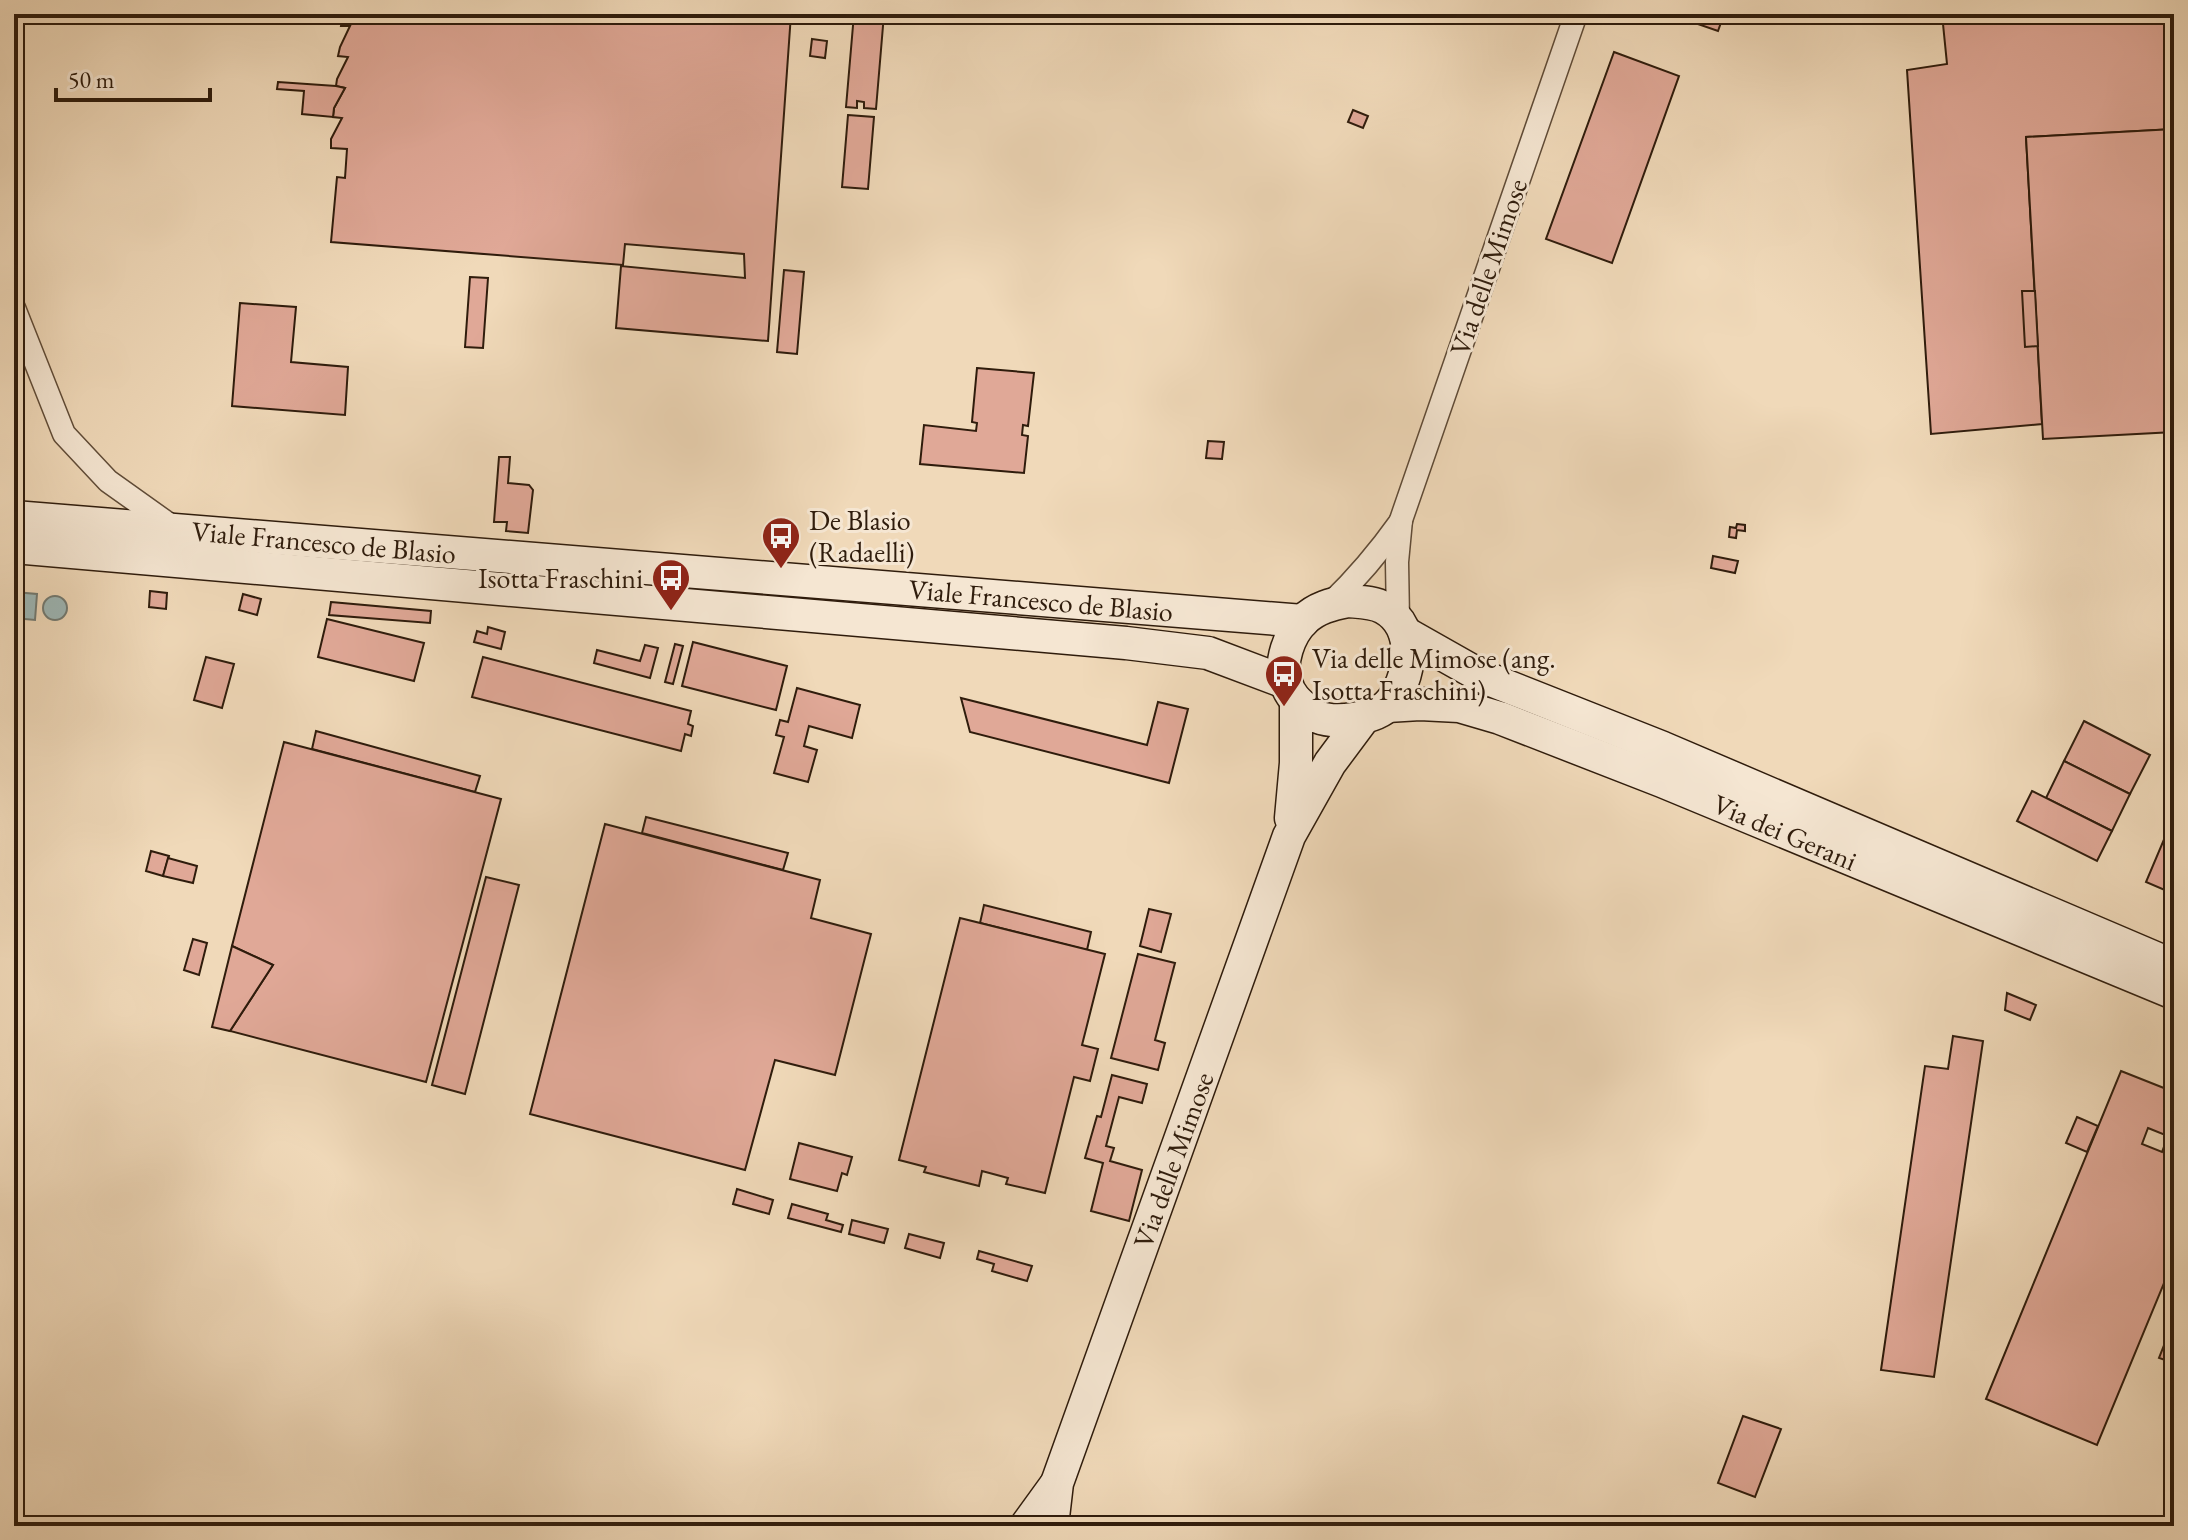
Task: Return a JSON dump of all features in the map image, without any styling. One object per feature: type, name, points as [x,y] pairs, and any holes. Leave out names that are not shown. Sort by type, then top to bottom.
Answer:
[{"type":"street","name":"Via delle Mimose","points":[[1401,520],[1576,14]]},
{"type":"street","points":[[14,308],[64,434],[108,481],[178,531]]},
{"type":"street","name":"Viale Francesco de Blasio","points":[[14,517],[1316,613]]},
{"type":"street","points":[[1401,520],[1397,562],[1401,626],[1408,646],[1402,681],[1376,711],[1341,720],[1317,717],[1291,692],[1286,653],[1293,634],[1356,579],[1401,520]]},
{"type":"street","name":"Viale Francesco de Blasio","points":[[14,547],[1126,643],[1208,653],[1291,692]]},
{"type":"street","points":[[1316,613],[1348,601],[1367,602],[1385,608],[1401,626]]},
{"type":"street","name":"Via dei Gerani","points":[[1401,626],[1481,676],[1663,748],[2174,966]]},
{"type":"street","name":"Via delle Mimose","points":[[1289,836],[1296,763],[1291,692]]},
{"type":"street","name":"Via dei Gerani","points":[[1376,711],[1420,704],[1459,706],[1500,718],[1662,781],[2174,993]]},
{"type":"street","name":"Via delle Mimose","points":[[1052,1526],[1057,1483],[1289,836],[1330,763],[1376,711]]},
{"type":"street","name":"Via delle Mimose","points":[[1026,1526],[1057,1483]]},
{"type":"water","points":[[14,592],[37,594],[35,620],[14,618]]},
{"type":"water","points":[[55,596],[66,603],[67,608],[60,619],[55,620],[44,613],[43,608],[50,597]]},
{"type":"building","points":[[343,14],[791,14],[768,341],[616,328],[621,266],[745,278],[744,254],[625,244],[623,265],[331,242],[337,177],[345,178],[347,149],[331,148],[331,139],[342,118],[333,117],[334,108],[345,88],[336,86],[337,79],[348,57],[338,56],[350,26],[341,26]]},
{"type":"building","points":[[854,14],[884,14],[876,109],[864,108],[864,102],[857,101],[857,108],[846,107]]},
{"type":"building","points":[[1669,14],[1724,14],[1718,31]]},
{"type":"building","points":[[1942,14],[2174,14],[2174,129],[2026,137],[2042,424],[1931,434],[1907,70],[1947,64]]},
{"type":"building","points":[[812,39],[827,41],[825,58],[810,56]]},
{"type":"building","points":[[1614,52],[1679,76],[1612,263],[1546,239]]},
{"type":"building","points":[[278,82],[345,88],[334,108],[333,117],[302,114],[304,91],[277,89]]},
{"type":"building","points":[[1353,110],[1368,116],[1363,128],[1348,122]]},
{"type":"building","points":[[848,115],[874,117],[868,189],[842,187]]},
{"type":"building","points":[[2174,129],[2174,432],[2043,439],[2026,137]]},
{"type":"building","points":[[784,270],[804,272],[797,354],[777,352]]},
{"type":"building","points":[[470,277],[488,278],[483,348],[465,347]]},
{"type":"building","points":[[2022,291],[2035,291],[2038,346],[2025,347]]},
{"type":"building","points":[[240,303],[296,307],[291,362],[348,367],[345,415],[232,406]]},
{"type":"building","points":[[977,368],[1034,373],[1028,426],[1023,425],[1022,435],[1028,436],[1024,473],[920,464],[924,425],[976,431],[977,423],[972,422]]},
{"type":"building","points":[[1208,441],[1224,442],[1222,459],[1206,458]]},
{"type":"building","points":[[499,457],[510,457],[508,483],[529,485],[533,490],[528,533],[506,531],[507,522],[494,522]]},
{"type":"building","points":[[1737,524],[1745,525],[1745,531],[1737,530],[1736,538],[1729,537],[1730,527],[1736,528]]},
{"type":"building","points":[[1713,556],[1738,561],[1735,573],[1711,568]]},
{"type":"building","points":[[150,591],[167,593],[166,609],[149,607]]},
{"type":"building","points":[[243,594],[261,599],[257,615],[239,610]]},
{"type":"building","points":[[331,602],[431,611],[430,623],[329,615]]},
{"type":"building","points":[[327,619],[424,643],[414,681],[318,657]]},
{"type":"building","points":[[488,627],[505,632],[501,649],[474,642],[477,631],[487,634]]},
{"type":"building","points":[[693,642],[787,666],[776,710],[682,686]]},
{"type":"building","points":[[675,644],[683,646],[673,684],[665,682]]},
{"type":"building","points":[[645,645],[658,648],[650,678],[594,663],[597,650],[640,661]]},
{"type":"building","points":[[206,657],[234,664],[222,708],[194,700]]},
{"type":"building","points":[[483,657],[691,711],[688,724],[693,726],[691,736],[685,734],[681,751],[472,697]]},
{"type":"building","points":[[797,688],[860,705],[852,738],[809,726],[804,746],[817,750],[808,782],[774,773],[784,737],[776,735],[780,720],[788,722]]},
{"type":"building","points":[[961,698],[1147,745],[1158,702],[1188,709],[1169,783],[970,732]]},
{"type":"building","points":[[2084,721],[2150,755],[2130,794],[2064,761]]},
{"type":"building","points":[[316,731],[480,776],[475,792],[312,749]]},
{"type":"building","points":[[284,742],[501,799],[426,1082],[230,1031],[273,965],[232,946]]},
{"type":"building","points":[[2064,761],[2130,794],[2112,831],[2046,798]]},
{"type":"building","points":[[2032,791],[2112,831],[2097,861],[2017,821]]},
{"type":"building","points":[[646,817],[788,853],[783,870],[642,833]]},
{"type":"building","points":[[605,824],[820,880],[811,918],[871,934],[835,1075],[775,1060],[745,1170],[530,1114]]},
{"type":"building","points":[[2165,837],[2174,841],[2174,894],[2146,882]]},
{"type":"building","points":[[151,851],[169,856],[163,876],[146,871]]},
{"type":"building","points":[[168,858],[197,866],[193,883],[163,876]]},
{"type":"building","points":[[486,877],[519,885],[465,1094],[432,1085]]},
{"type":"building","points":[[984,905],[1091,932],[1087,950],[980,923]]},
{"type":"building","points":[[1149,909],[1171,914],[1161,952],[1140,946]]},
{"type":"building","points":[[960,918],[1105,954],[1082,1045],[1098,1049],[1090,1081],[1074,1077],[1045,1193],[1006,1184],[1008,1178],[982,1171],[979,1186],[924,1172],[926,1167],[899,1160]]},
{"type":"building","points":[[193,939],[207,943],[199,975],[184,970]]},
{"type":"building","points":[[232,946],[273,965],[230,1031],[212,1027]]},
{"type":"building","points":[[1138,954],[1175,963],[1155,1040],[1165,1043],[1158,1070],[1111,1058]]},
{"type":"building","points":[[2007,993],[2036,1005],[2030,1020],[2005,1010]]},
{"type":"building","points":[[1953,1036],[1983,1041],[1934,1377],[1881,1370],[1925,1066],[1948,1069]]},
{"type":"building","points":[[2121,1071],[2174,1092],[2174,1259],[2097,1445],[1986,1399]],"holes":[[[2148,1128],[2168,1136],[2162,1152],[2142,1144]]]},
{"type":"building","points":[[1112,1075],[1147,1084],[1142,1103],[1119,1097],[1106,1146],[1114,1148],[1110,1161],[1142,1170],[1129,1221],[1091,1211],[1103,1163],[1085,1158],[1097,1116],[1101,1117]]},
{"type":"building","points":[[2077,1117],[2098,1126],[2087,1152],[2066,1143]]},
{"type":"building","points":[[799,1143],[852,1157],[847,1175],[842,1173],[837,1191],[790,1179]]},
{"type":"building","points":[[737,1189],[773,1200],[769,1214],[733,1204]]},
{"type":"building","points":[[792,1204],[828,1214],[826,1220],[843,1225],[841,1232],[788,1218]]},
{"type":"building","points":[[852,1220],[888,1229],[884,1243],[849,1234]]},
{"type":"building","points":[[909,1234],[944,1243],[940,1258],[905,1248]]},
{"type":"building","points":[[979,1251],[1032,1266],[1027,1281],[992,1271],[994,1264],[977,1259]]},
{"type":"building","points":[[2174,1320],[2174,1363],[2159,1358]]},
{"type":"building","points":[[1743,1416],[1781,1429],[1755,1497],[1718,1483]]},
{"type":"place","name":"De Blasio (Radaelli)","points":[[781,570]]},
{"type":"place","name":"Isotta Fraschini","points":[[671,612]]},
{"type":"place","name":"Via delle Mimose (ang. Isotta Fraschini)","points":[[1284,708]]}]
